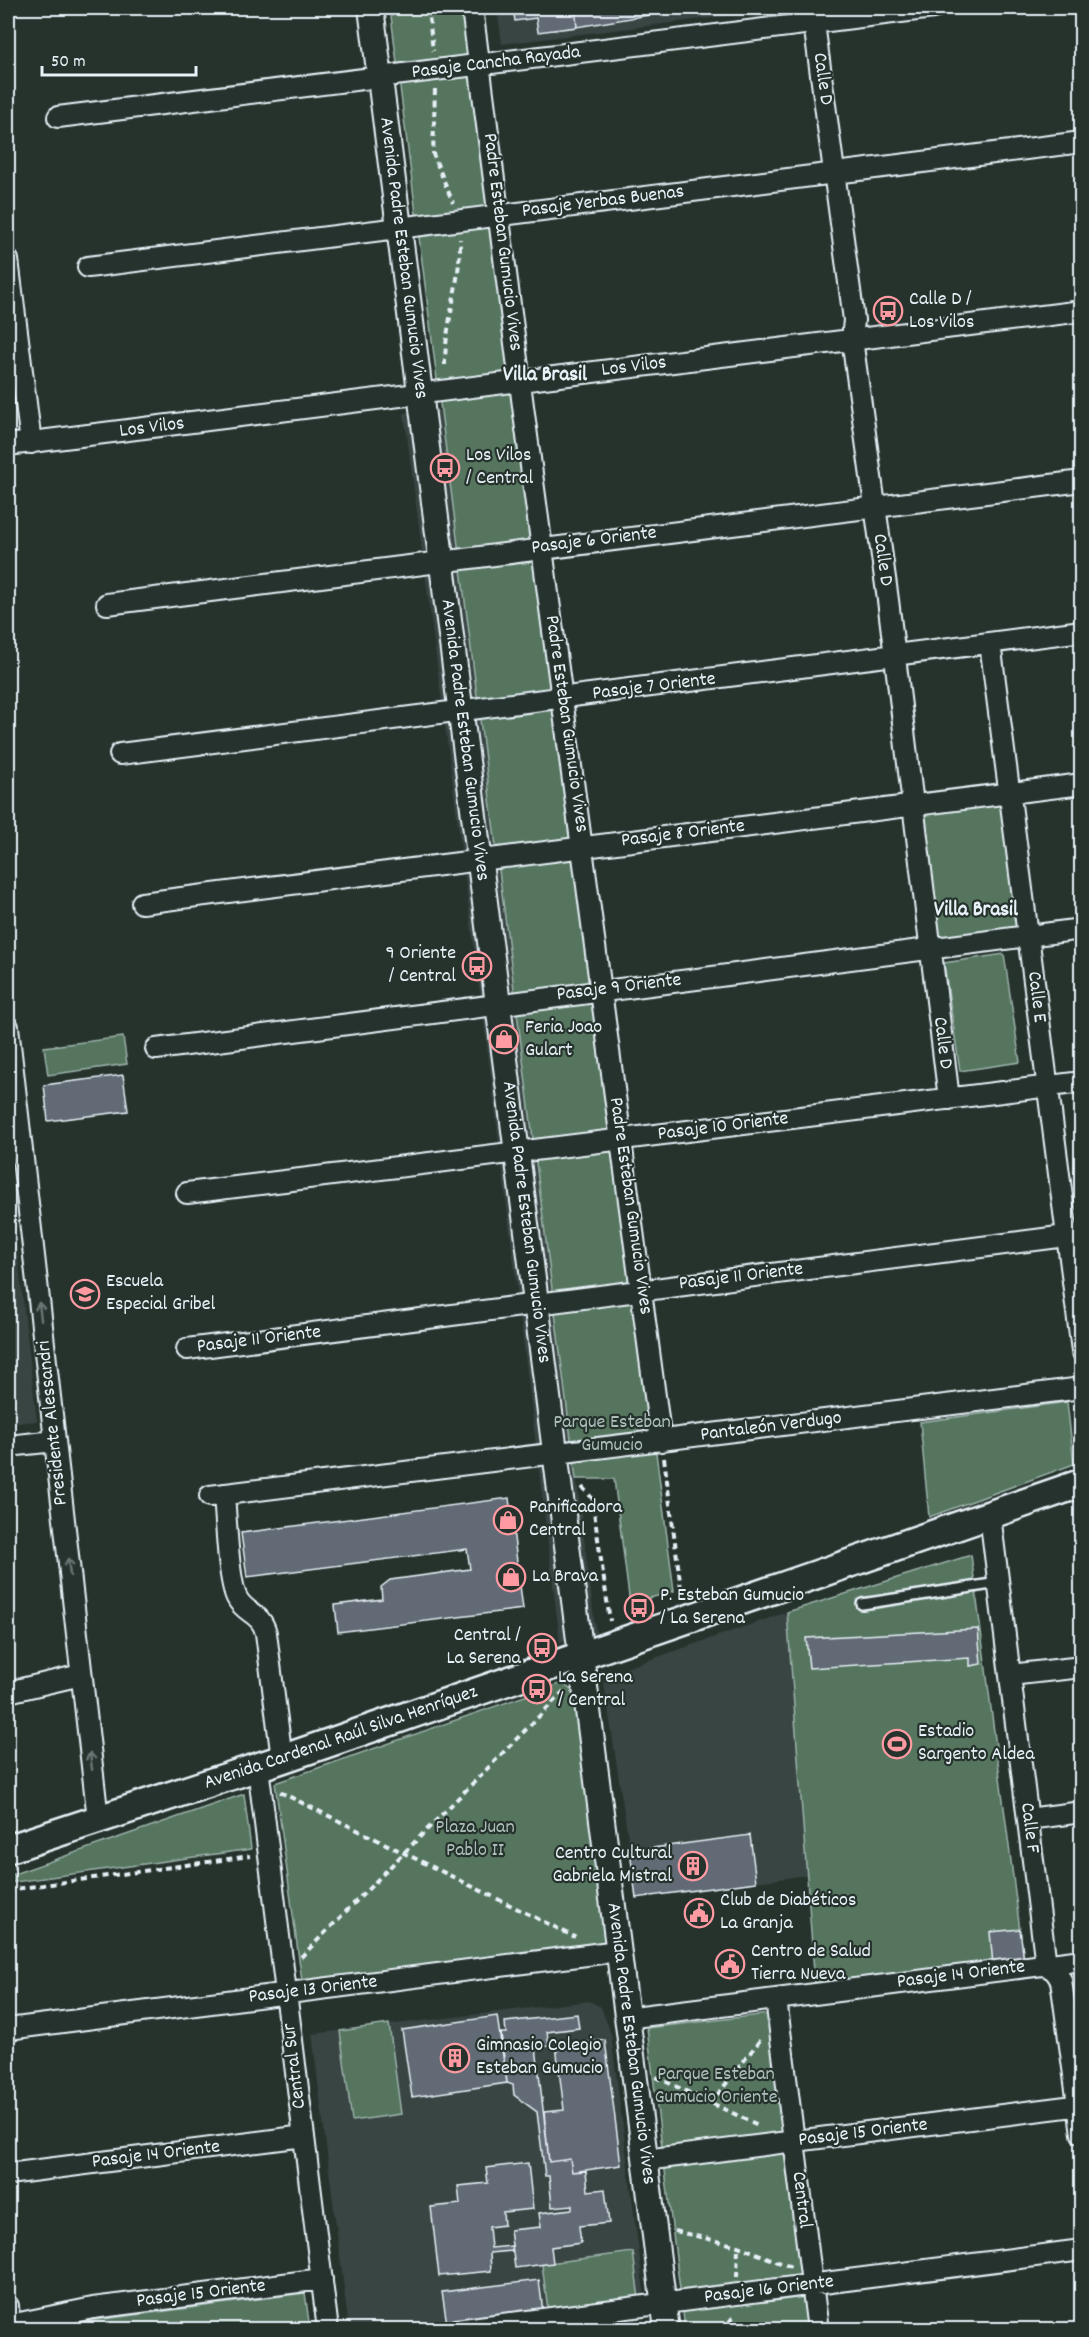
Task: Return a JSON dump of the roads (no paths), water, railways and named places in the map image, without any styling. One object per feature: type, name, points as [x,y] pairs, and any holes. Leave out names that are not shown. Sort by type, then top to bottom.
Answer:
[{"type":"main road","name":"Avenida Cardenal Raúl Silva Henríquez","points":[[8,1849],[98,1819],[267,1769],[581,1664],[1082,1483]]},
{"type":"street","name":"Avenida Padre Esteban Gumucio Vives","points":[[371,8],[581,1664],[612,1952],[626,2018],[633,2066],[667,2330]]},
{"type":"street","name":"Padre Esteban Gumucio Vives","points":[[472,8],[661,1441]]},
{"type":"street","name":"Pasaje Cancha Rayada","points":[[58,117],[921,8]]},
{"type":"street","name":"Calle D","points":[[814,22],[854,320],[852,339],[949,1099]]},
{"type":"street","name":"Pasaje Yerbas Buenas","points":[[88,267],[1082,142]]},
{"type":"street","points":[[8,260],[31,443]]},
{"type":"street","name":"Los Vilos","points":[[8,445],[1082,311]]},
{"type":"street","name":"Pasaje 6 Oriente","points":[[107,604],[441,560],[1082,481]]},
{"type":"street","name":"Pasaje 7 Oriente","points":[[120,754],[1082,631]]},
{"type":"street","name":"Calle E","points":[[990,643],[1047,1086],[1074,1235],[1082,1351]]},
{"type":"street","name":"Pasaje 8 Oriente","points":[[142,903],[1082,784]]},
{"type":"street","name":"Pasaje 9 Oriente","points":[[156,1048],[1082,929]]},
{"type":"street","name":"Presidente Alessandri","points":[[8,1027],[18,1197],[55,1441],[98,1819]]},
{"type":"street","name":"Pasaje 10 Oriente","points":[[187,1193],[1082,1082]]},
{"type":"street","name":"Pasaje 11 Oriente","points":[[187,1349],[1074,1235]]},
{"type":"street","name":"Pantaleón Verdugo","points":[[217,1495],[1082,1388]]},
{"type":"street","points":[[8,1446],[55,1441]]},
{"type":"street","name":"Central Sur","points":[[217,1495],[234,1590],[242,1605],[261,1619],[266,1633],[269,1853],[328,2330]]},
{"type":"street","name":"Calle F","points":[[990,1515],[1047,1965],[1055,1971],[1060,1980],[1080,2105],[1082,2134]]},
{"type":"street","points":[[1010,1675],[1082,1667]]},
{"type":"street","points":[[8,1692],[81,1675]]},
{"type":"street","points":[[1028,1819],[1082,1812]]},
{"type":"street","name":"Pasaje 13 Oriente","points":[[8,2029],[285,1984],[612,1952]]},
{"type":"street","name":"Pasaje 14 Oriente","points":[[626,2018],[777,2008],[1082,1960]]},
{"type":"street","name":"Central","points":[[777,2008],[818,2330]]},
{"type":"street","name":"Pasaje 15 Oriente","points":[[645,2160],[1080,2105]]},
{"type":"street","name":"Pasaje 14 Oriente","points":[[8,2174],[304,2136]]},
{"type":"street","name":"Pasaje 16 Oriente","points":[[456,2330],[663,2303],[812,2280],[1082,2250]]},
{"type":"street","name":"Pasaje 15 Oriente","points":[[9,2320],[322,2279]]},
{"type":"lane","points":[[862,1604],[998,1583]]},
{"type":"place","name":"Calle D / Los Vilos","points":[[888,311]]},
{"type":"place","name":"Los Vilos / Central","points":[[445,468]]},
{"type":"place","name":"9 Oriente / Central","points":[[477,966]]},
{"type":"place","name":"Feria Joao Gulart","points":[[504,1039]]},
{"type":"place","name":"Escuela Especial Gribel","points":[[85,1294]]},
{"type":"place","name":"Panificadora Central","points":[[508,1520]]},
{"type":"place","name":"La Brava","points":[[511,1577]]},
{"type":"place","name":"P. Esteban Gumucio / La Serena","points":[[639,1608]]},
{"type":"place","name":"Central / La Serena","points":[[542,1648]]},
{"type":"place","name":"La Serena / Central","points":[[537,1689]]},
{"type":"place","name":"Estadio Sargento Aldea","points":[[897,1744]]},
{"type":"place","name":"Centro Cultural Gabriela Mistral","points":[[693,1866]]},
{"type":"place","name":"Club de Diabéticos La Granja","points":[[699,1913]]},
{"type":"place","name":"Centro de Salud Tierra Nueva","points":[[730,1964]]},
{"type":"place","name":"Gimnasio Colegio Esteban Gumucio","points":[[455,2058]]},
{"type":"district","name":"Villa Brasil","points":[[545,376]]},
{"type":"district","name":"Villa Brasil","points":[[976,911]]},
{"type":"park label","name":"Parque Esteban Gumucio","points":[[612,1434]]},
{"type":"park label","name":"Plaza Juan Pablo II","points":[[475,1840]]},
{"type":"park label","name":"Parque Esteban Gumucio Oriente","points":[[716,2086]]}]
